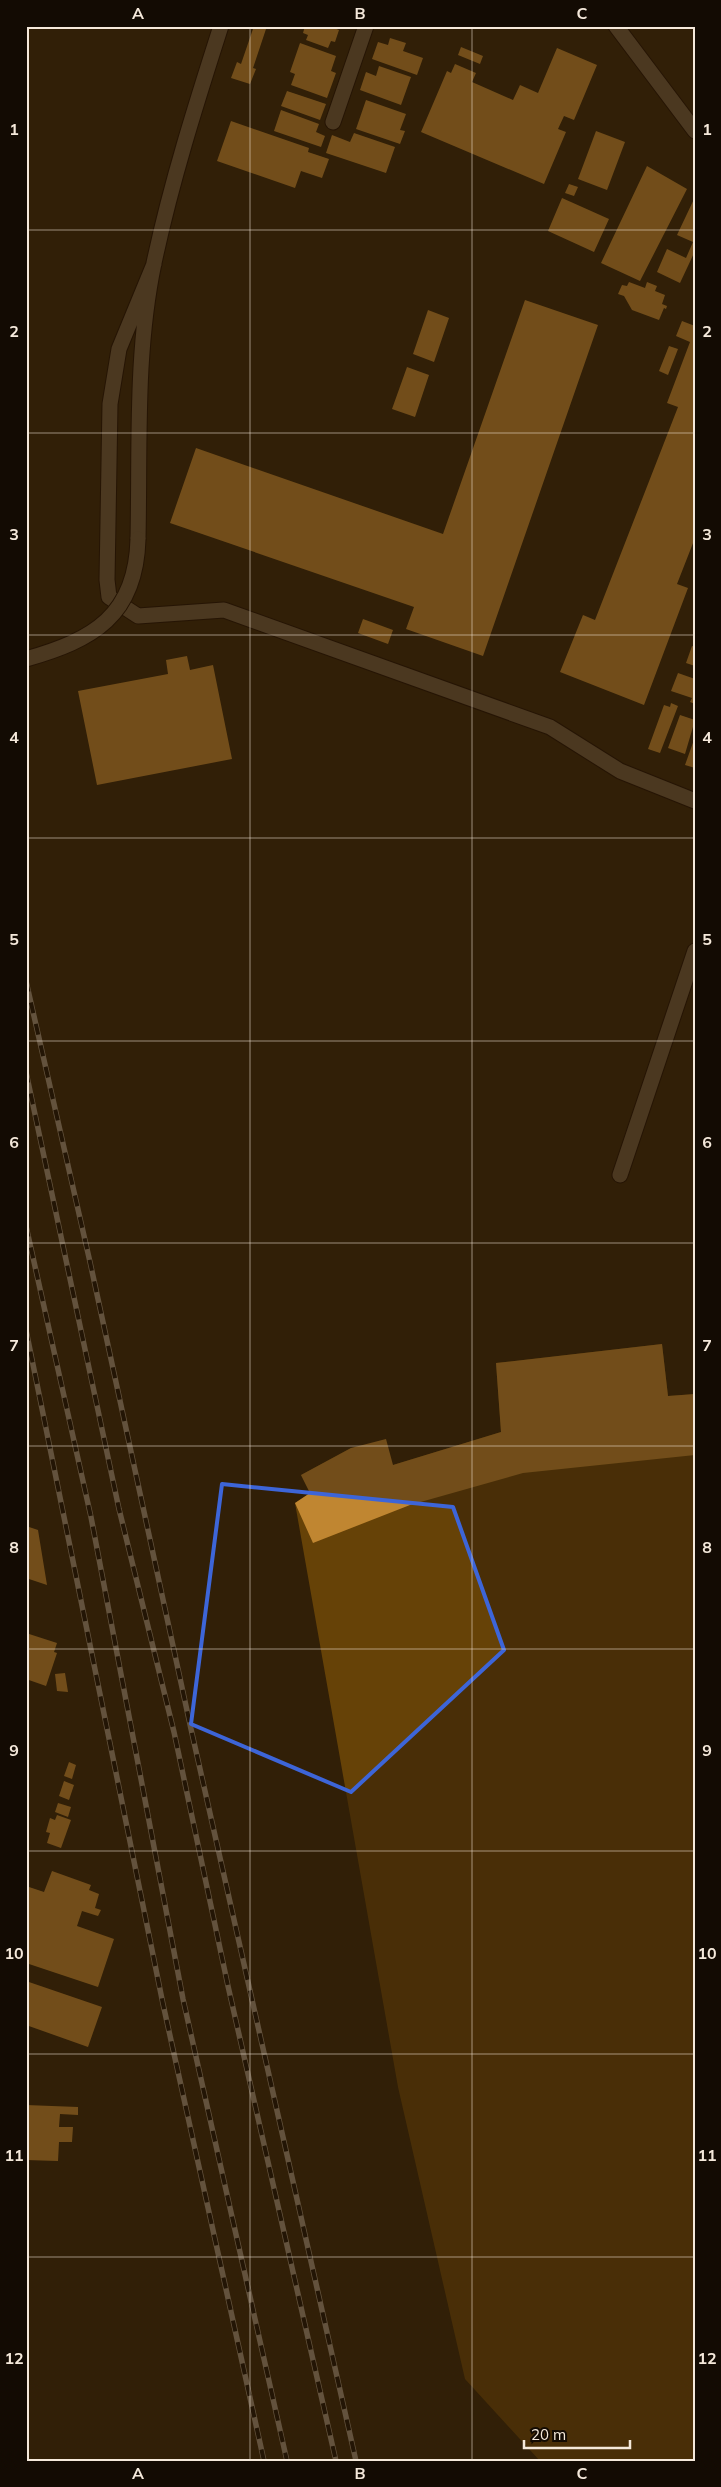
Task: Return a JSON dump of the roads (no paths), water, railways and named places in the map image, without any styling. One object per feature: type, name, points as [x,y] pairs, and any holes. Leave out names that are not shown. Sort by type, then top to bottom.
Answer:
[{"type":"street","points":[[26,659],[59,650],[94,633],[116,612],[132,580],[138,555],[142,352],[154,264],[190,124],[221,26]]},
{"type":"street","points":[[334,122],[366,26]]},
{"type":"street","points":[[616,26],[695,131]]},
{"type":"street","points":[[154,264],[119,349],[110,404],[107,580],[109,597],[138,616],[224,610],[550,727],[620,771],[695,801]]},
{"type":"street","points":[[620,1175],[695,951]]},
{"type":"railway","points":[[26,981],[90,1262],[191,1729],[356,2461]]},
{"type":"railway","points":[[26,1072],[119,1509],[174,1732],[228,1986],[336,2461]]},
{"type":"railway","points":[[26,1226],[91,1517],[183,1999],[287,2461]]},
{"type":"railway","points":[[26,1330],[163,2004],[264,2461]]}]
